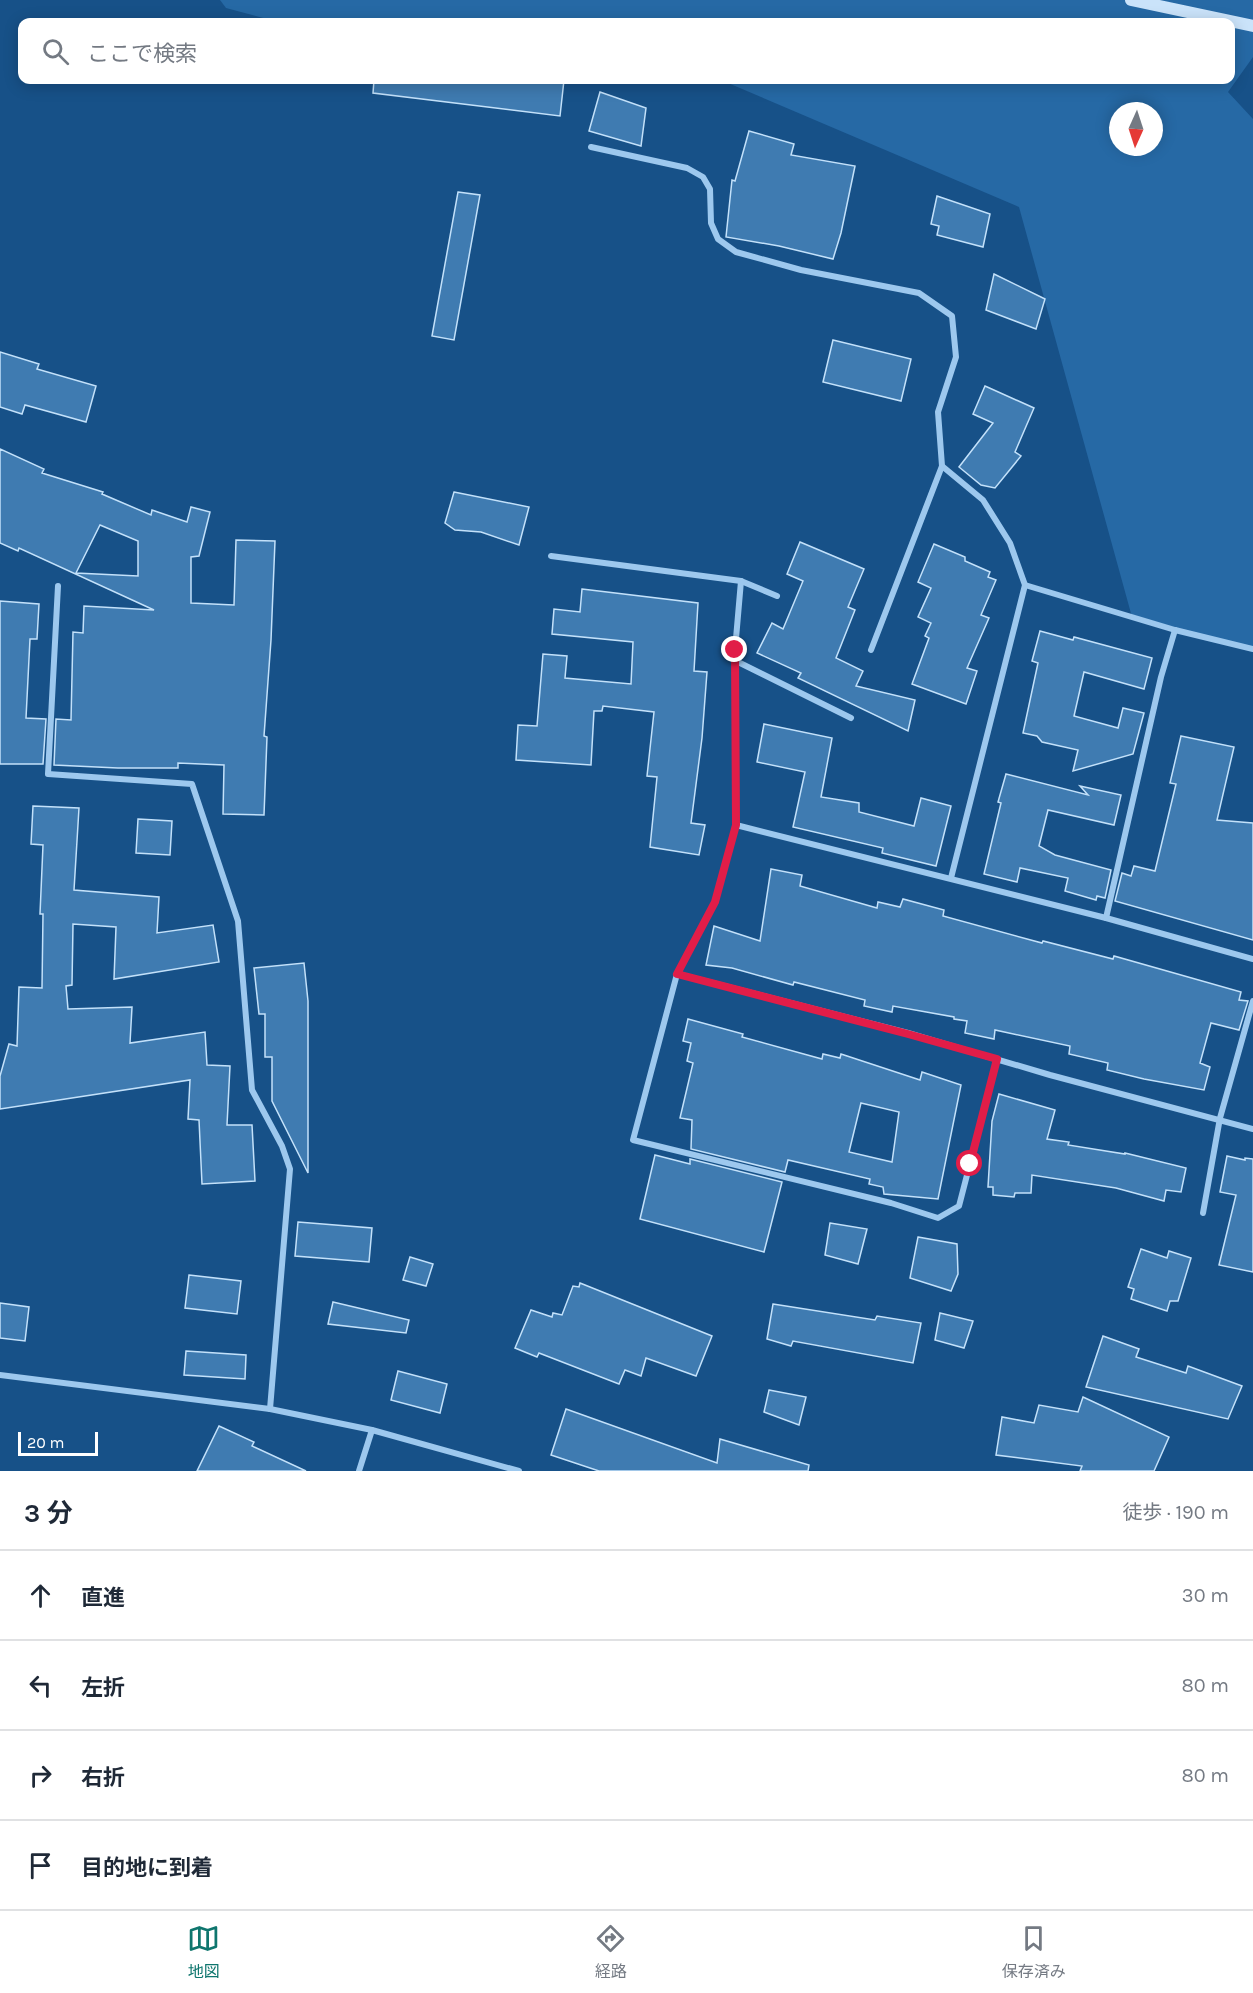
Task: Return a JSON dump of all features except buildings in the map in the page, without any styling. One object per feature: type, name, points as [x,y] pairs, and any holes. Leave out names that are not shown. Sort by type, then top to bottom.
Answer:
[{"type":"main road","points":[[1131,0],[1215,18]]},
{"type":"main road","points":[[1235,22],[1253,26]]},
{"type":"street","points":[[591,147],[687,168],[703,177],[710,189],[711,223],[718,239],[736,252],[801,270],[919,292],[952,316],[956,357],[938,412],[942,466],[871,650]]},
{"type":"street","points":[[942,466],[983,500],[1010,543],[1025,585],[951,878]]},
{"type":"street","points":[[550,556],[741,581],[777,596]]},
{"type":"street","points":[[741,581],[734,660],[736,825],[715,902],[677,974],[633,1140],[891,1203],[938,1218],[959,1206],[997,1059]]},
{"type":"street","points":[[1025,585],[1175,630],[1253,649]]},
{"type":"street","points":[[58,586],[48,774],[192,784],[238,921],[252,1090],[282,1146],[290,1169],[270,1409]]},
{"type":"street","points":[[1106,918],[1161,677],[1175,630]]},
{"type":"street","points":[[734,660],[850,718]]},
{"type":"street","points":[[736,825],[1106,918],[1253,959]]},
{"type":"street","points":[[677,974],[897,1030],[1050,1075],[1253,1129]]},
{"type":"street","points":[[1203,1213],[1220,1119],[1253,1000]]},
{"type":"street","points":[[0,1375],[270,1409],[372,1430],[519,1471]]},
{"type":"street","points":[[359,1471],[372,1430]]},
{"type":"shaded area","points":[[220,0],[1253,0],[1253,57],[1235,82],[1235,18],[263,18],[226,8]]},
{"type":"shaded area","points":[[730,84],[1234,84],[1228,92],[1253,119],[1253,648],[1132,617],[1019,207]]},
{"type":"route","points":[[735,650],[736,825],[715,902],[677,974],[997,1059],[970,1164]]}]
